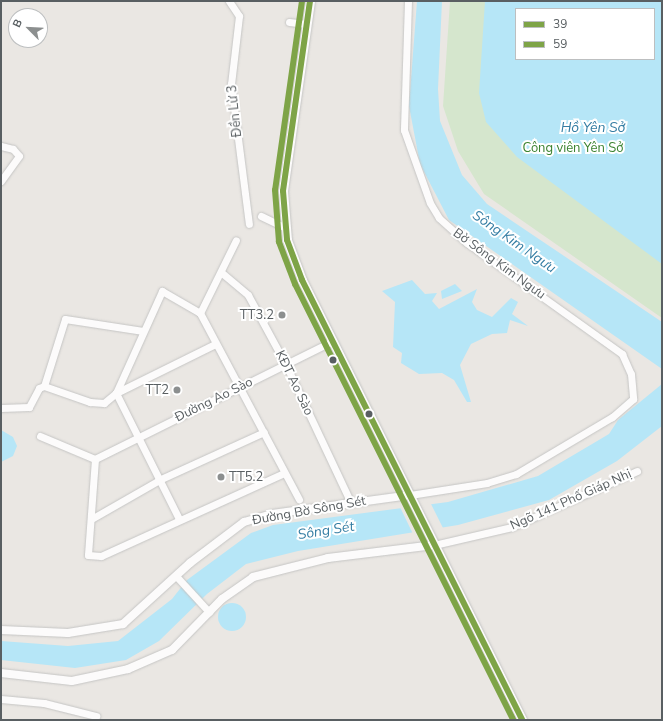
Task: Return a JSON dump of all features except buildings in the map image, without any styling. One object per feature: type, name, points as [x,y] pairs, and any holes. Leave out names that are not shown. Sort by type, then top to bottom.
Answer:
[{"type":"main road","points":[[310,1],[283,192],[284,226],[297,267],[522,720]]},
{"type":"street","name":"Đền Lừ 3","points":[[230,1],[239,16],[231,84],[249,224]]},
{"type":"street","name":"Bờ Sông Kim Ngưu","points":[[408,1],[404,130],[430,203],[439,218],[468,243],[622,354],[631,374],[632,403]]},
{"type":"street","points":[[289,22],[306,24]]},
{"type":"street","points":[[1,146],[13,149],[18,156],[1,181]]},
{"type":"street","points":[[262,216],[284,226]]},
{"type":"street","points":[[200,313],[222,273],[236,240]]},
{"type":"street","name":"KĐT Ao Sào","points":[[222,273],[248,295],[286,365],[351,503]]},
{"type":"street","points":[[116,394],[162,291],[200,313],[215,344],[241,387],[284,473],[299,499]]},
{"type":"street","points":[[44,386],[65,319],[143,331]]},
{"type":"street","name":"Đường Ao Sào","points":[[95,459],[333,341]]},
{"type":"street","points":[[1,408],[29,407],[39,388],[44,386],[90,402],[104,403],[116,394],[215,344]]},
{"type":"street","points":[[116,394],[161,480],[178,519]]},
{"type":"street","name":"Đường Bờ Sông Sét","points":[[1,630],[68,633],[123,624],[176,576],[244,522],[351,503],[411,497],[486,483],[516,474],[632,403]]},
{"type":"street","points":[[93,518],[161,480],[264,432]]},
{"type":"street","points":[[40,436],[95,459],[93,518],[88,555],[101,556],[178,519],[284,473]]},
{"type":"street","name":"Ngõ 141 Phố Giáp Nhị","points":[[434,545],[512,526],[637,471]]},
{"type":"street","points":[[1,673],[72,681],[128,669],[172,650],[222,598],[253,577],[273,570],[328,558],[434,545]]},
{"type":"street","points":[[176,576],[209,612]]},
{"type":"street","points":[[1,699],[44,703],[96,716]]},
{"type":"green space","name":"Hồ Yên Sở","points":[[450,1],[662,1],[662,318],[484,194],[458,151],[443,106]]},
{"type":"water","name":"Sông Kim Ngưu","points":[[417,1],[442,1],[438,89],[440,121],[462,175],[487,204],[662,322],[662,369],[449,220],[420,164],[409,106]]},
{"type":"water","name":"Hồ Yên Sở","points":[[485,1],[662,1],[662,264],[517,157],[486,122],[479,93]]},
{"type":"water","points":[[412,280],[425,294],[437,293],[432,301],[439,309],[477,289],[472,302],[477,310],[492,317],[511,298],[518,302],[512,314],[528,326],[510,320],[507,333],[492,334],[471,344],[460,365],[471,402],[467,402],[454,380],[442,373],[419,374],[401,363],[402,353],[393,347],[395,302],[382,291]]},
{"type":"water","points":[[455,284],[462,291],[442,299],[441,291]]},
{"type":"water","name":"Sông Sét","points":[[662,384],[662,426],[617,461],[549,500],[458,525],[298,551],[246,564],[207,594],[159,641],[126,660],[75,668],[1,660],[1,641],[68,646],[118,641],[172,599],[187,580],[251,533],[273,525],[448,502],[538,476],[609,434],[618,420]]},
{"type":"water","points":[[1,430],[13,437],[17,446],[13,456],[1,462]]},
{"type":"water","points":[[232,603],[242,607],[246,617],[242,627],[232,631],[222,627],[218,617],[222,607]]},
{"type":"pier","points":[[430,502],[443,528],[413,534],[399,505]]},
{"type":"transit line","name":"59","points":[[302,1],[275,190],[279,242],[295,284],[513,720]]},
{"type":"transit line","name":"39","points":[[310,1],[283,191],[287,240],[302,280],[522,720]]},
{"type":"place","name":"TT3.2","points":[[282,315]]},
{"type":"place","name":"TT2","points":[[177,390]]},
{"type":"place","name":"TT5.2","points":[[221,477]]},
{"type":"park label","name":"Công viên Yên Sở","points":[[573,148]]}]
